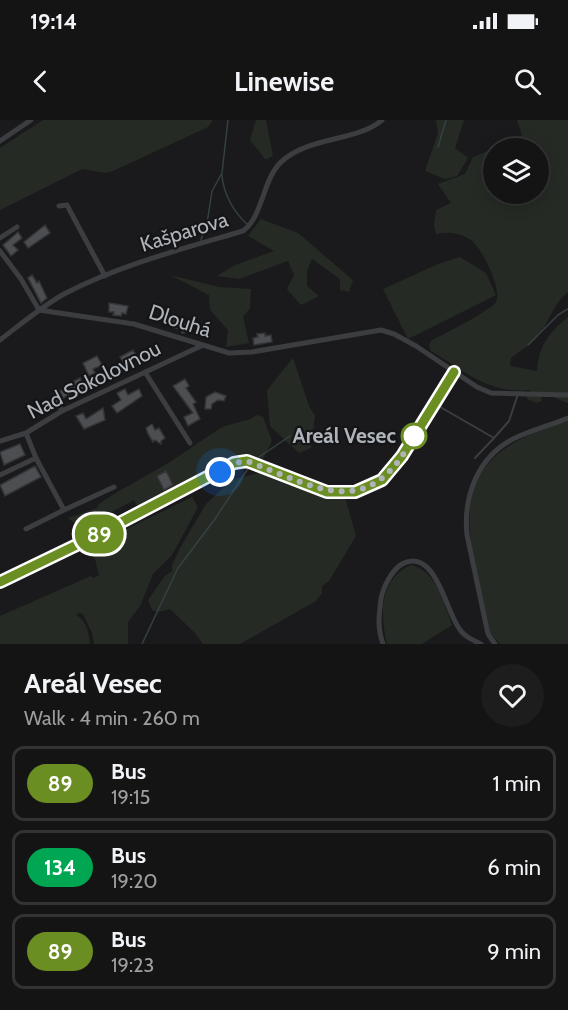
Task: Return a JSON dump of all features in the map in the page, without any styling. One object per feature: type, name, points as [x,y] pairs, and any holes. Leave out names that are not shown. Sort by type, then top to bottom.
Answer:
[{"type":"street","points":[[0,141],[31,120]]},
{"type":"street","name":"Kašparova","points":[[0,340],[39,310],[64,295],[105,276],[158,256],[243,231],[252,225],[258,207],[280,164],[290,155],[318,142],[375,126],[382,120]]},
{"type":"street","points":[[59,206],[67,205],[105,276]]},
{"type":"street","points":[[0,238],[17,227]]},
{"type":"street","points":[[0,251],[39,310]]},
{"type":"street","points":[[0,266],[8,261]]},
{"type":"street","name":"Dlouhá","points":[[39,310],[134,324],[229,353],[252,352],[381,330],[394,333],[454,372]]},
{"type":"street","name":"Nad Sokolovnou","points":[[0,441],[26,433],[62,411],[201,346]]},
{"type":"street","points":[[146,372],[190,443]]},
{"type":"street","points":[[0,582],[87,540],[234,463],[247,461],[327,492],[355,492],[382,480],[402,456],[454,372],[491,393],[568,395]]},
{"type":"street","points":[[55,396],[62,411]]},
{"type":"street","points":[[495,644],[488,634],[467,535],[465,519],[471,487],[485,460],[514,438],[568,418]]},
{"type":"street","points":[[26,433],[36,458],[64,510]]},
{"type":"street","points":[[0,475],[36,458]]},
{"type":"street","points":[[26,529],[114,487]]},
{"type":"street","points":[[383,644],[378,627],[382,592],[396,567],[408,561],[419,561],[436,579],[456,625],[466,637],[482,644]]},
{"type":"lane","points":[[475,458],[509,421],[518,394]]},
{"type":"lane","points":[[435,404],[494,438]]},
{"type":"shaded area","points":[[43,120],[213,120],[208,127],[113,171],[106,173],[82,169],[0,210],[0,148]]},
{"type":"shaded area","points":[[256,120],[266,120],[273,156],[266,160],[250,140]]},
{"type":"shaded area","points":[[436,120],[464,120],[455,148],[468,158],[457,176],[445,179],[425,171],[438,133]]},
{"type":"shaded area","points":[[517,120],[568,120],[568,292],[552,311],[537,337],[511,358],[510,366],[537,371],[542,347],[555,329],[568,317],[568,403],[547,392],[540,392],[542,401],[537,403],[527,399],[527,393],[532,390],[502,389],[478,380],[431,351],[429,345],[432,340],[485,311],[496,302],[497,297],[497,289],[490,270],[476,245],[459,234],[436,234],[434,226],[436,210],[451,203],[438,184],[465,174],[473,157],[483,153],[483,204],[549,204],[549,138],[516,138],[522,135]]},
{"type":"shaded area","points":[[261,219],[298,233],[353,280],[349,292],[340,290],[340,279],[312,259],[307,271],[307,286],[319,296],[301,305],[287,289],[294,275],[288,261],[239,279],[217,276],[235,265],[274,251],[248,236]]},
{"type":"shaded area","points":[[460,257],[486,273],[496,295],[408,339],[383,289],[438,264]]},
{"type":"shaded area","points":[[170,275],[219,287],[251,289],[250,308],[243,317],[249,343],[226,347],[228,330],[210,310],[209,295]]},
{"type":"shaded area","points":[[293,358],[309,406],[315,416],[311,448],[299,453],[270,426],[267,390]]},
{"type":"shaded area","points":[[257,415],[263,417],[272,441],[262,461],[234,459],[139,509],[134,500],[81,529],[68,518],[97,508],[99,504],[114,494],[170,462],[222,427]]},
{"type":"shaded area","points":[[568,420],[568,644],[500,644],[490,633],[473,558],[470,508],[476,485],[488,464],[509,446]]},
{"type":"shaded area","points":[[261,472],[317,494],[345,497],[356,536],[329,581],[322,586],[322,593],[316,601],[240,644],[203,644],[170,609],[158,612],[152,610],[148,600],[164,577],[172,571],[172,565],[180,548],[206,504],[232,480]]},
{"type":"shaded area","points":[[192,497],[198,507],[172,555],[153,574],[140,606],[128,622],[128,644],[94,644],[92,633],[83,614],[79,613],[76,615],[85,623],[90,644],[0,644],[0,616],[91,576],[94,578],[99,575],[90,547]]},
{"type":"shaded area","points":[[411,565],[420,568],[433,581],[452,625],[422,644],[387,644],[383,610],[387,589],[400,571]]},
{"type":"building","points":[[45,225],[50,233],[28,248],[24,242]]},
{"type":"building","points":[[18,232],[22,238],[13,245],[18,250],[11,256],[3,245]]},
{"type":"building","points":[[32,275],[37,283],[39,281],[47,298],[41,303],[28,278]]},
{"type":"building","points":[[109,303],[128,306],[126,314],[113,315],[114,312],[109,312]]},
{"type":"building","points":[[175,316],[193,324],[190,332],[182,333],[181,329],[175,328],[176,324],[173,323]]},
{"type":"building","points":[[265,333],[265,336],[271,335],[272,342],[254,345],[253,338],[258,337],[257,334]]},
{"type":"building","points":[[133,350],[137,357],[131,360],[134,365],[128,369],[120,357]]},
{"type":"building","points":[[97,356],[102,365],[93,369],[95,373],[89,376],[83,363]]},
{"type":"building","points":[[80,378],[85,387],[63,398],[60,391]]},
{"type":"building","points":[[185,379],[189,386],[186,388],[196,402],[193,404],[200,419],[188,426],[184,417],[193,413],[173,386]]},
{"type":"building","points":[[125,389],[128,395],[139,389],[142,396],[117,413],[112,406],[121,400],[117,393]]},
{"type":"building","points":[[215,392],[226,396],[224,401],[218,400],[212,404],[211,409],[205,409],[206,397]]},
{"type":"building","points":[[103,408],[105,420],[84,429],[76,416],[83,413],[86,419]]},
{"type":"building","points":[[152,424],[155,430],[159,428],[165,438],[161,444],[155,440],[153,442],[148,434],[146,428]]},
{"type":"building","points":[[20,444],[25,455],[4,465],[0,452]]},
{"type":"building","points":[[35,466],[41,477],[5,496],[0,485]]},
{"type":"building","points":[[166,471],[173,485],[164,490],[157,476]]},
{"type":"waterway","points":[[201,240],[212,191],[222,173],[228,120]]},
{"type":"waterway","points":[[438,147],[446,120]]},
{"type":"waterway","points":[[222,175],[230,202],[248,225]]},
{"type":"waterway","points":[[528,345],[558,315],[568,309]]},
{"type":"waterway","points":[[259,457],[290,436]]},
{"type":"waterway","points":[[142,644],[178,568],[215,519],[249,467]]},
{"type":"bus line","name":"89","points":[[0,582],[87,540],[234,463],[247,461],[327,492],[355,492],[382,480],[402,456],[454,372]]},
{"type":"place","name":"Areál Vesec","points":[[414,436]]},
{"type":"route","points":[[220,472],[234,463],[247,461],[327,492],[355,492],[382,480],[402,456],[414,436]]}]
